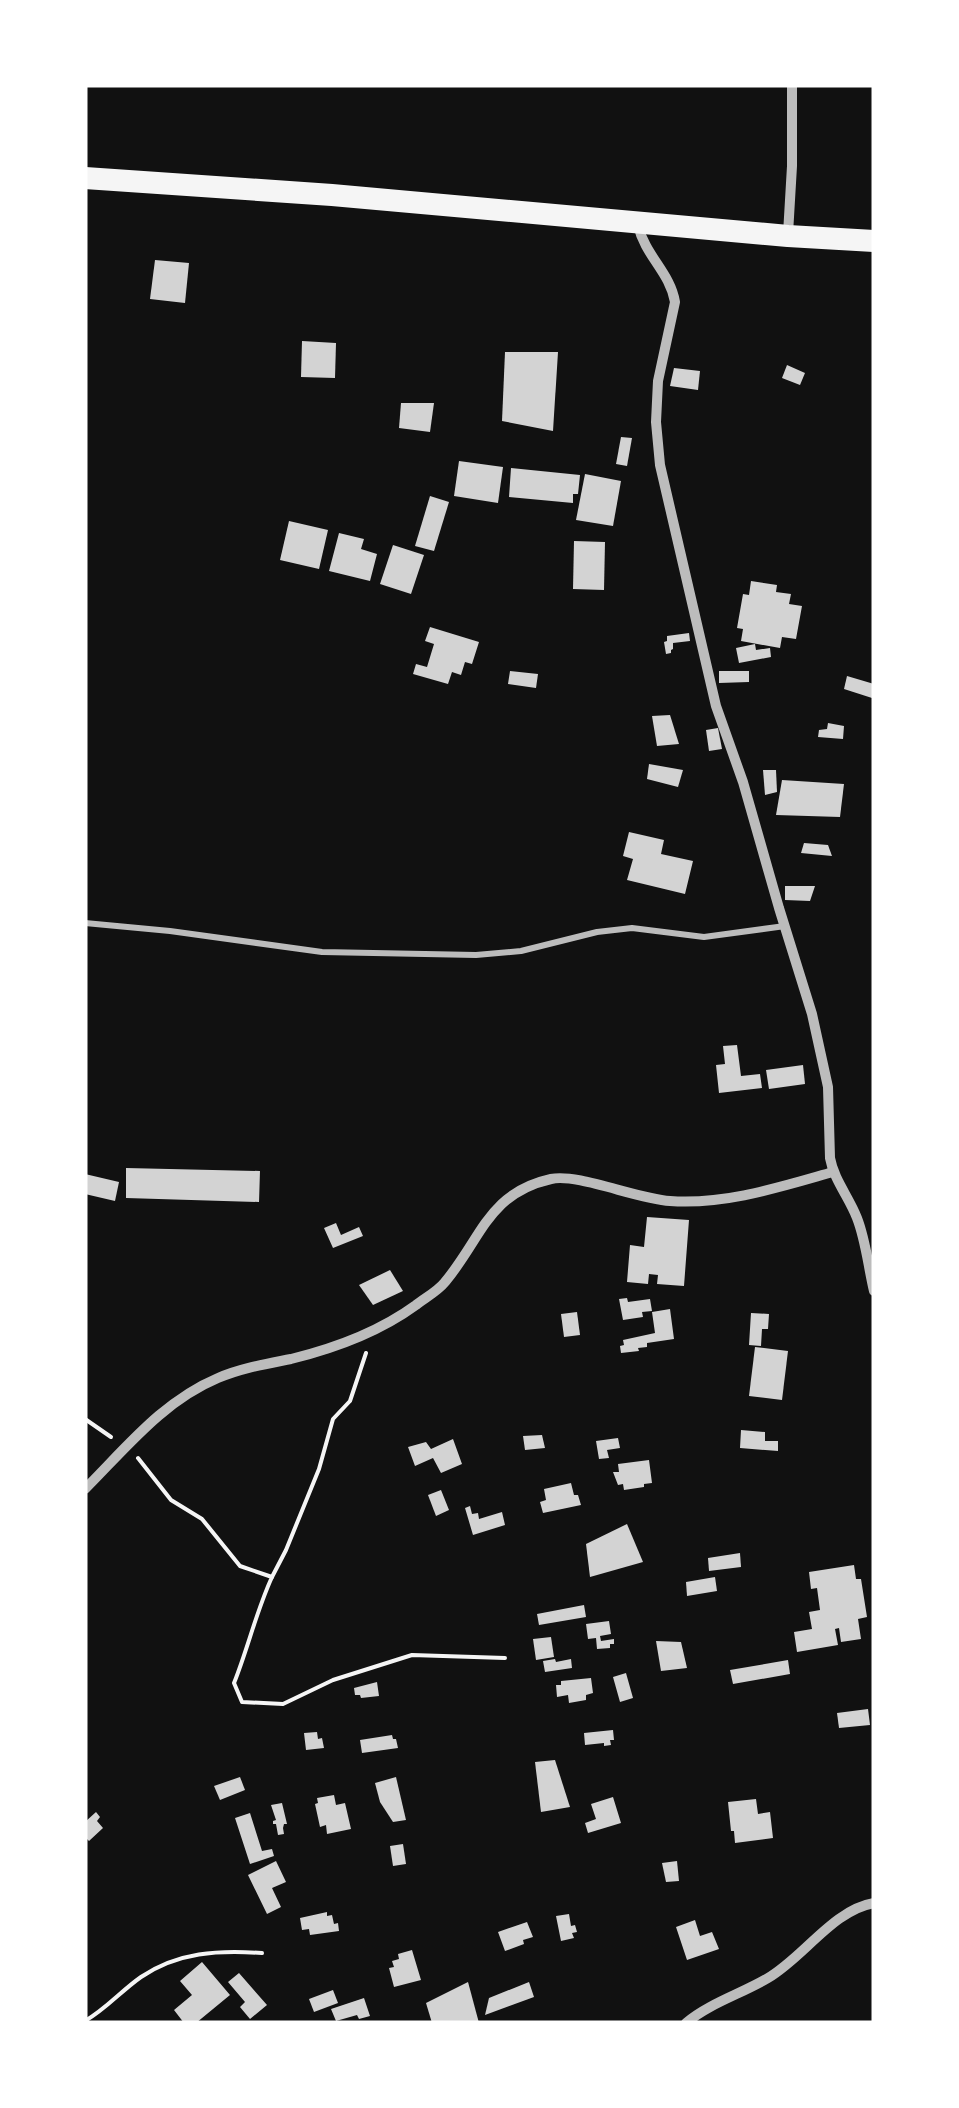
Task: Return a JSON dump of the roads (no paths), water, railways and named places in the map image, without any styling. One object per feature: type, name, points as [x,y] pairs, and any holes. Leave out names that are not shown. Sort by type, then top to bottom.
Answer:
[{"type":"highway","points":[[85,178],[874,241]]},
{"type":"street","points":[[788,236],[792,85]]},
{"type":"street","points":[[638,222],[644,245],[673,289],[675,302],[658,381],[660,465],[716,706],[743,782],[812,1014],[828,1087],[830,1158],[857,1217],[874,1291]]},
{"type":"street","points":[[85,1490],[156,1416],[182,1396],[218,1378],[338,1346],[392,1322],[443,1284],[500,1202],[520,1189],[554,1178],[671,1202],[724,1200],[834,1172]]},
{"type":"street","points":[[686,2023],[769,1978],[848,1911],[874,1903]]},
{"type":"lane","points":[[85,923],[322,952],[459,955],[522,951],[598,932],[632,928],[704,937],[785,926]]}]
